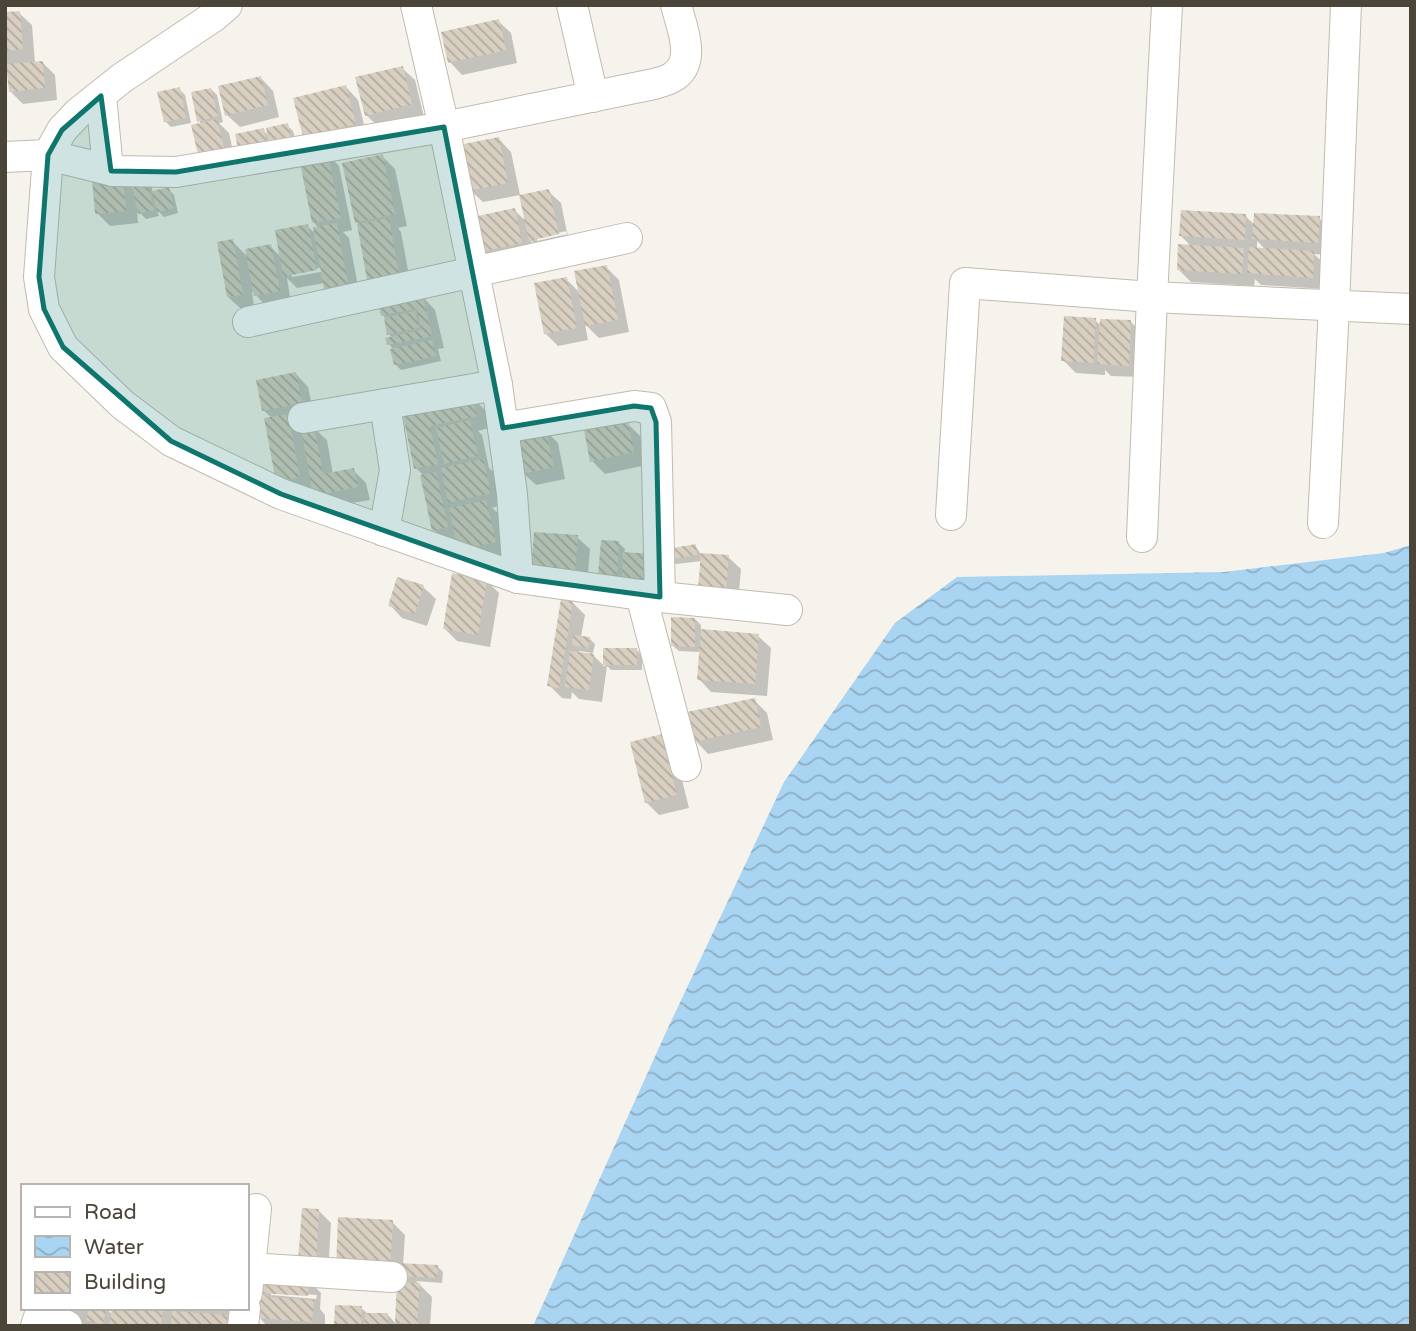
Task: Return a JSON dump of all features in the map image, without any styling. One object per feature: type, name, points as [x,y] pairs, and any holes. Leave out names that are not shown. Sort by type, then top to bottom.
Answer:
[{"type":"street","points":[[227,5],[122,78],[78,113],[62,130],[48,155],[39,277],[44,309],[63,347],[122,404],[171,441],[281,494],[518,578],[650,596],[787,610]]},
{"type":"street","points":[[416,5],[497,385],[512,494],[518,578]]},
{"type":"street","points":[[572,5],[593,97]]},
{"type":"street","points":[[5,157],[48,155],[113,171],[176,172],[444,127],[654,84],[679,72],[687,54],[676,5]]},
{"type":"street","points":[[1142,537],[1167,5]]},
{"type":"street","points":[[1323,523],[1346,5]]},
{"type":"street","points":[[101,96],[107,159],[113,171]]},
{"type":"street","points":[[248,322],[627,238]]},
{"type":"street","points":[[951,515],[965,283],[1152,297],[1411,310]]},
{"type":"street","points":[[303,418],[497,385]]},
{"type":"street","points":[[384,531],[395,470],[385,404]]},
{"type":"street","points":[[503,428],[634,406],[651,408],[656,422],[650,596],[686,766]]},
{"type":"street","points":[[256,1209],[248,1280],[392,1277]]},
{"type":"street","points":[[36,1326],[42,1316],[67,1326]]},
{"type":"highlighted area","points":[[101,96],[111,171],[176,172],[444,127],[503,428],[634,406],[651,408],[656,422],[660,597],[518,578],[281,494],[171,441],[63,347],[44,309],[39,277],[48,155],[62,130]]},
{"type":"water","points":[[1411,545],[1411,1326],[533,1326],[667,1030],[784,782],[895,623],[957,577],[1224,572],[1384,553]]},
{"type":"building","points":[[20,11],[23,49],[5,51],[5,12]]},
{"type":"building","points":[[499,19],[506,50],[448,63],[441,32]]},
{"type":"building","points":[[43,61],[45,88],[9,92],[6,64]]},
{"type":"building","points":[[403,66],[412,104],[365,116],[355,77]]},
{"type":"building","points":[[261,76],[268,105],[225,116],[218,86]]},
{"type":"building","points":[[346,85],[356,124],[303,137],[293,98]]},
{"type":"building","points":[[180,87],[186,118],[164,122],[157,92]]},
{"type":"building","points":[[211,88],[218,116],[197,122],[191,92]]},
{"type":"building","points":[[217,119],[225,152],[199,159],[191,125]]},
{"type":"building","points":[[288,123],[291,137],[269,142],[266,128]]},
{"type":"building","points":[[264,128],[267,143],[238,149],[235,134]]},
{"type":"building","points":[[499,137],[508,183],[468,191],[459,145]]},
{"type":"building","points":[[327,152],[341,218],[312,223],[299,158]]},
{"type":"building","points":[[383,154],[395,214],[355,223],[342,163]]},
{"type":"building","points":[[123,176],[126,211],[95,214],[92,180]]},
{"type":"building","points":[[146,178],[154,210],[138,214],[131,181]]},
{"type":"building","points":[[169,187],[174,208],[157,212],[152,191]]},
{"type":"building","points":[[549,189],[559,234],[529,241],[519,195]]},
{"type":"building","points":[[515,208],[522,243],[475,253],[468,218]]},
{"type":"building","points":[[1181,210],[1246,214],[1245,240],[1179,236]]},
{"type":"building","points":[[1254,213],[1320,216],[1318,243],[1252,239]]},
{"type":"building","points":[[389,218],[399,274],[367,280],[357,224]]},
{"type":"building","points":[[337,223],[348,285],[324,289],[313,227]]},
{"type":"building","points":[[308,224],[317,270],[283,277],[275,230]]},
{"type":"building","points":[[233,239],[243,295],[227,297],[217,242]]},
{"type":"building","points":[[271,244],[280,291],[254,296],[245,249]]},
{"type":"building","points":[[1178,244],[1244,248],[1242,274],[1177,270]]},
{"type":"building","points":[[1249,247],[1314,251],[1313,278],[1247,273]]},
{"type":"building","points":[[607,265],[618,320],[585,326],[574,271]]},
{"type":"building","points":[[567,277],[577,328],[544,334],[534,283]]},
{"type":"building","points":[[423,295],[432,336],[387,345],[385,338],[421,330],[417,308],[381,316],[378,305]]},
{"type":"building","points":[[415,311],[419,328],[387,335],[384,318]]},
{"type":"building","points":[[1064,316],[1096,318],[1093,363],[1061,361]]},
{"type":"building","points":[[1100,319],[1131,320],[1129,366],[1097,364]]},
{"type":"building","points":[[432,340],[436,356],[394,365],[390,349]]},
{"type":"building","points":[[296,372],[302,403],[262,411],[256,380]]},
{"type":"building","points":[[473,395],[477,416],[430,426],[438,464],[414,469],[402,411]]},
{"type":"building","points":[[288,414],[300,477],[276,482],[264,418]]},
{"type":"building","points":[[470,420],[478,456],[444,464],[436,428]]},
{"type":"building","points":[[628,421],[634,452],[590,462],[584,430]]},
{"type":"building","points":[[314,426],[323,474],[354,468],[358,487],[313,496],[301,428]]},
{"type":"building","points":[[545,428],[554,467],[521,474],[513,435]]},
{"type":"building","points":[[483,459],[491,493],[448,503],[441,468]]},
{"type":"building","points":[[436,472],[448,527],[432,531],[420,475]]},
{"type":"building","points":[[486,500],[496,542],[458,550],[449,508]]},
{"type":"building","points":[[534,532],[578,535],[575,574],[531,570]]},
{"type":"building","points":[[601,540],[619,541],[617,576],[598,575]]},
{"type":"building","points":[[696,544],[697,555],[669,559],[667,549]]},
{"type":"building","points":[[623,552],[655,554],[654,585],[622,583]]},
{"type":"building","points":[[701,553],[729,555],[725,603],[697,600]]},
{"type":"building","points":[[452,573],[487,579],[478,635],[443,629]]},
{"type":"building","points":[[397,577],[424,585],[415,614],[388,606]]},
{"type":"building","points":[[561,599],[573,601],[559,688],[547,686]]},
{"type":"building","points":[[671,617],[695,618],[695,647],[671,646]]},
{"type":"building","points":[[701,629],[759,634],[755,684],[697,680]]},
{"type":"building","points":[[573,635],[590,637],[588,648],[572,645]]},
{"type":"building","points":[[603,648],[637,648],[637,665],[603,665]]},
{"type":"building","points":[[570,651],[594,654],[589,690],[565,687]]},
{"type":"building","points":[[755,698],[761,727],[694,742],[687,712]]},
{"type":"building","points":[[662,734],[677,795],[645,803],[630,742]]},
{"type":"building","points":[[302,1208],[319,1209],[316,1262],[298,1261]]},
{"type":"building","points":[[338,1217],[393,1220],[390,1272],[336,1270]]},
{"type":"building","points":[[398,1263],[438,1265],[437,1278],[397,1276]]},
{"type":"building","points":[[260,1275],[309,1278],[308,1296],[258,1293]]},
{"type":"building","points":[[397,1282],[420,1283],[417,1324],[395,1323]]},
{"type":"building","points":[[259,1296],[314,1300],[312,1322],[257,1318]]},
{"type":"building","points":[[335,1305],[362,1306],[361,1326],[334,1326]]},
{"type":"building","points":[[88,1310],[106,1310],[102,1325],[86,1320]]},
{"type":"building","points":[[112,1310],[163,1310],[161,1326],[109,1326]]},
{"type":"building","points":[[172,1311],[228,1315],[227,1326],[171,1326]]},
{"type":"building","points":[[365,1313],[388,1313],[388,1326],[364,1326]]}]
